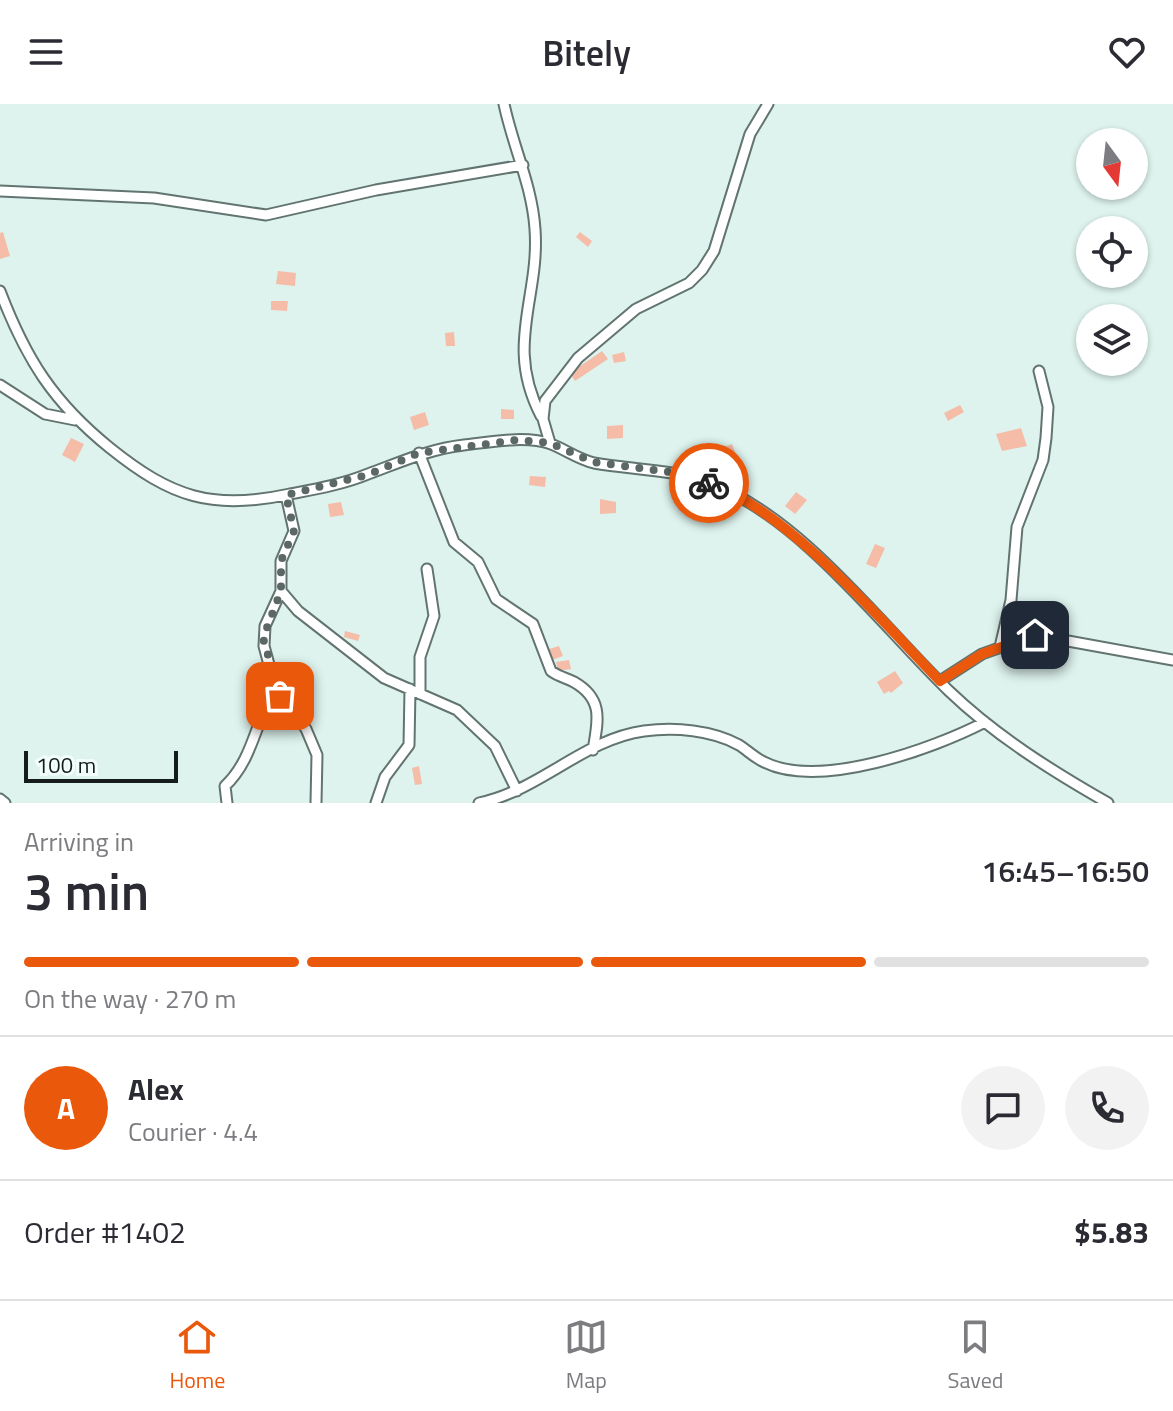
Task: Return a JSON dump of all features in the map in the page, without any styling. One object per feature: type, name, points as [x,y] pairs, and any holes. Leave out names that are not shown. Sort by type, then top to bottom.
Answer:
[{"type":"street","points":[[504,104],[532,198],[536,234],[526,319],[525,372],[550,443]]},
{"type":"street","points":[[543,419],[550,392],[578,358],[636,309],[689,283],[702,270],[714,251],[750,134],[768,104]]},
{"type":"street","points":[[0,191],[144,197],[266,215],[376,190],[523,165]]},
{"type":"street","points":[[0,291],[31,363],[75,420],[163,487],[220,501],[286,495],[359,477],[419,453],[517,440],[550,443],[593,462],[669,472],[715,485],[736,496],[818,558],[985,722],[1024,752],[1108,803]]},
{"type":"street","points":[[1000,647],[1011,600],[1017,527],[1043,460],[1048,407],[1039,371]]},
{"type":"street","points":[[0,385],[45,414],[75,420]]},
{"type":"street","points":[[419,453],[454,542],[478,562],[496,599],[533,624],[551,671],[581,686],[595,699],[598,710],[593,750]]},
{"type":"street","points":[[286,495],[294,531],[281,561],[281,591],[263,638],[275,687],[311,738],[318,762],[316,803]]},
{"type":"street","points":[[376,803],[385,777],[409,745],[420,657],[434,616],[427,569]]},
{"type":"street","points":[[281,591],[298,611],[374,671],[457,710],[488,737],[517,791]]},
{"type":"street","points":[[940,681],[1000,647],[1047,634],[1173,660]]},
{"type":"street","points":[[227,803],[225,786],[242,767],[262,711],[275,687]]},
{"type":"street","points":[[479,803],[517,791],[593,750],[642,731],[684,730],[725,739],[765,763],[804,772],[832,773],[961,735],[985,722]]},
{"type":"street","points":[[0,799],[5,803]]},
{"type":"building","points":[[3,232],[10,256],[0,259],[0,233]]},
{"type":"building","points":[[580,232],[592,241],[588,247],[576,237]]},
{"type":"building","points":[[278,271],[296,273],[295,286],[276,284]]},
{"type":"building","points":[[271,301],[288,301],[287,311],[271,310]]},
{"type":"building","points":[[454,332],[455,346],[446,346],[445,333]]},
{"type":"building","points":[[602,351],[608,359],[575,381],[570,373]]},
{"type":"building","points":[[624,352],[626,361],[614,363],[612,355]]},
{"type":"building","points":[[960,405],[964,412],[948,421],[944,413]]},
{"type":"building","points":[[501,409],[514,410],[514,419],[501,419]]},
{"type":"building","points":[[425,412],[429,425],[414,430],[410,417]]},
{"type":"building","points":[[623,425],[623,438],[607,439],[607,426]]},
{"type":"building","points":[[1021,428],[1027,446],[1002,451],[996,434]]},
{"type":"building","points":[[71,438],[84,444],[75,462],[62,455]]},
{"type":"building","points":[[732,444],[737,457],[730,460],[724,447]]},
{"type":"building","points":[[530,476],[546,477],[545,487],[529,485]]},
{"type":"building","points":[[796,492],[807,500],[795,514],[785,506]]},
{"type":"building","points":[[600,499],[616,502],[616,513],[600,514]]},
{"type":"building","points":[[341,502],[344,515],[330,517],[328,504]]},
{"type":"building","points":[[875,544],[885,548],[876,568],[866,564]]},
{"type":"building","points":[[345,631],[360,635],[358,641],[344,637]]},
{"type":"building","points":[[559,646],[563,656],[552,660],[549,649]]},
{"type":"building","points":[[569,660],[571,669],[558,671],[556,662]]},
{"type":"building","points":[[895,671],[903,683],[891,693],[884,694],[877,682]]},
{"type":"building","points":[[419,766],[422,784],[415,785],[412,768]]},
{"type":"way so far","points":[[280,696],[271,675],[263,638],[271,610],[281,591],[281,561],[294,531],[286,495],[367,475],[419,453],[517,440],[550,443],[593,462],[669,472],[709,483]]},
{"type":"route","points":[[709,483],[755,507],[784,529],[861,598],[940,681],[982,654],[1035,635]]}]
